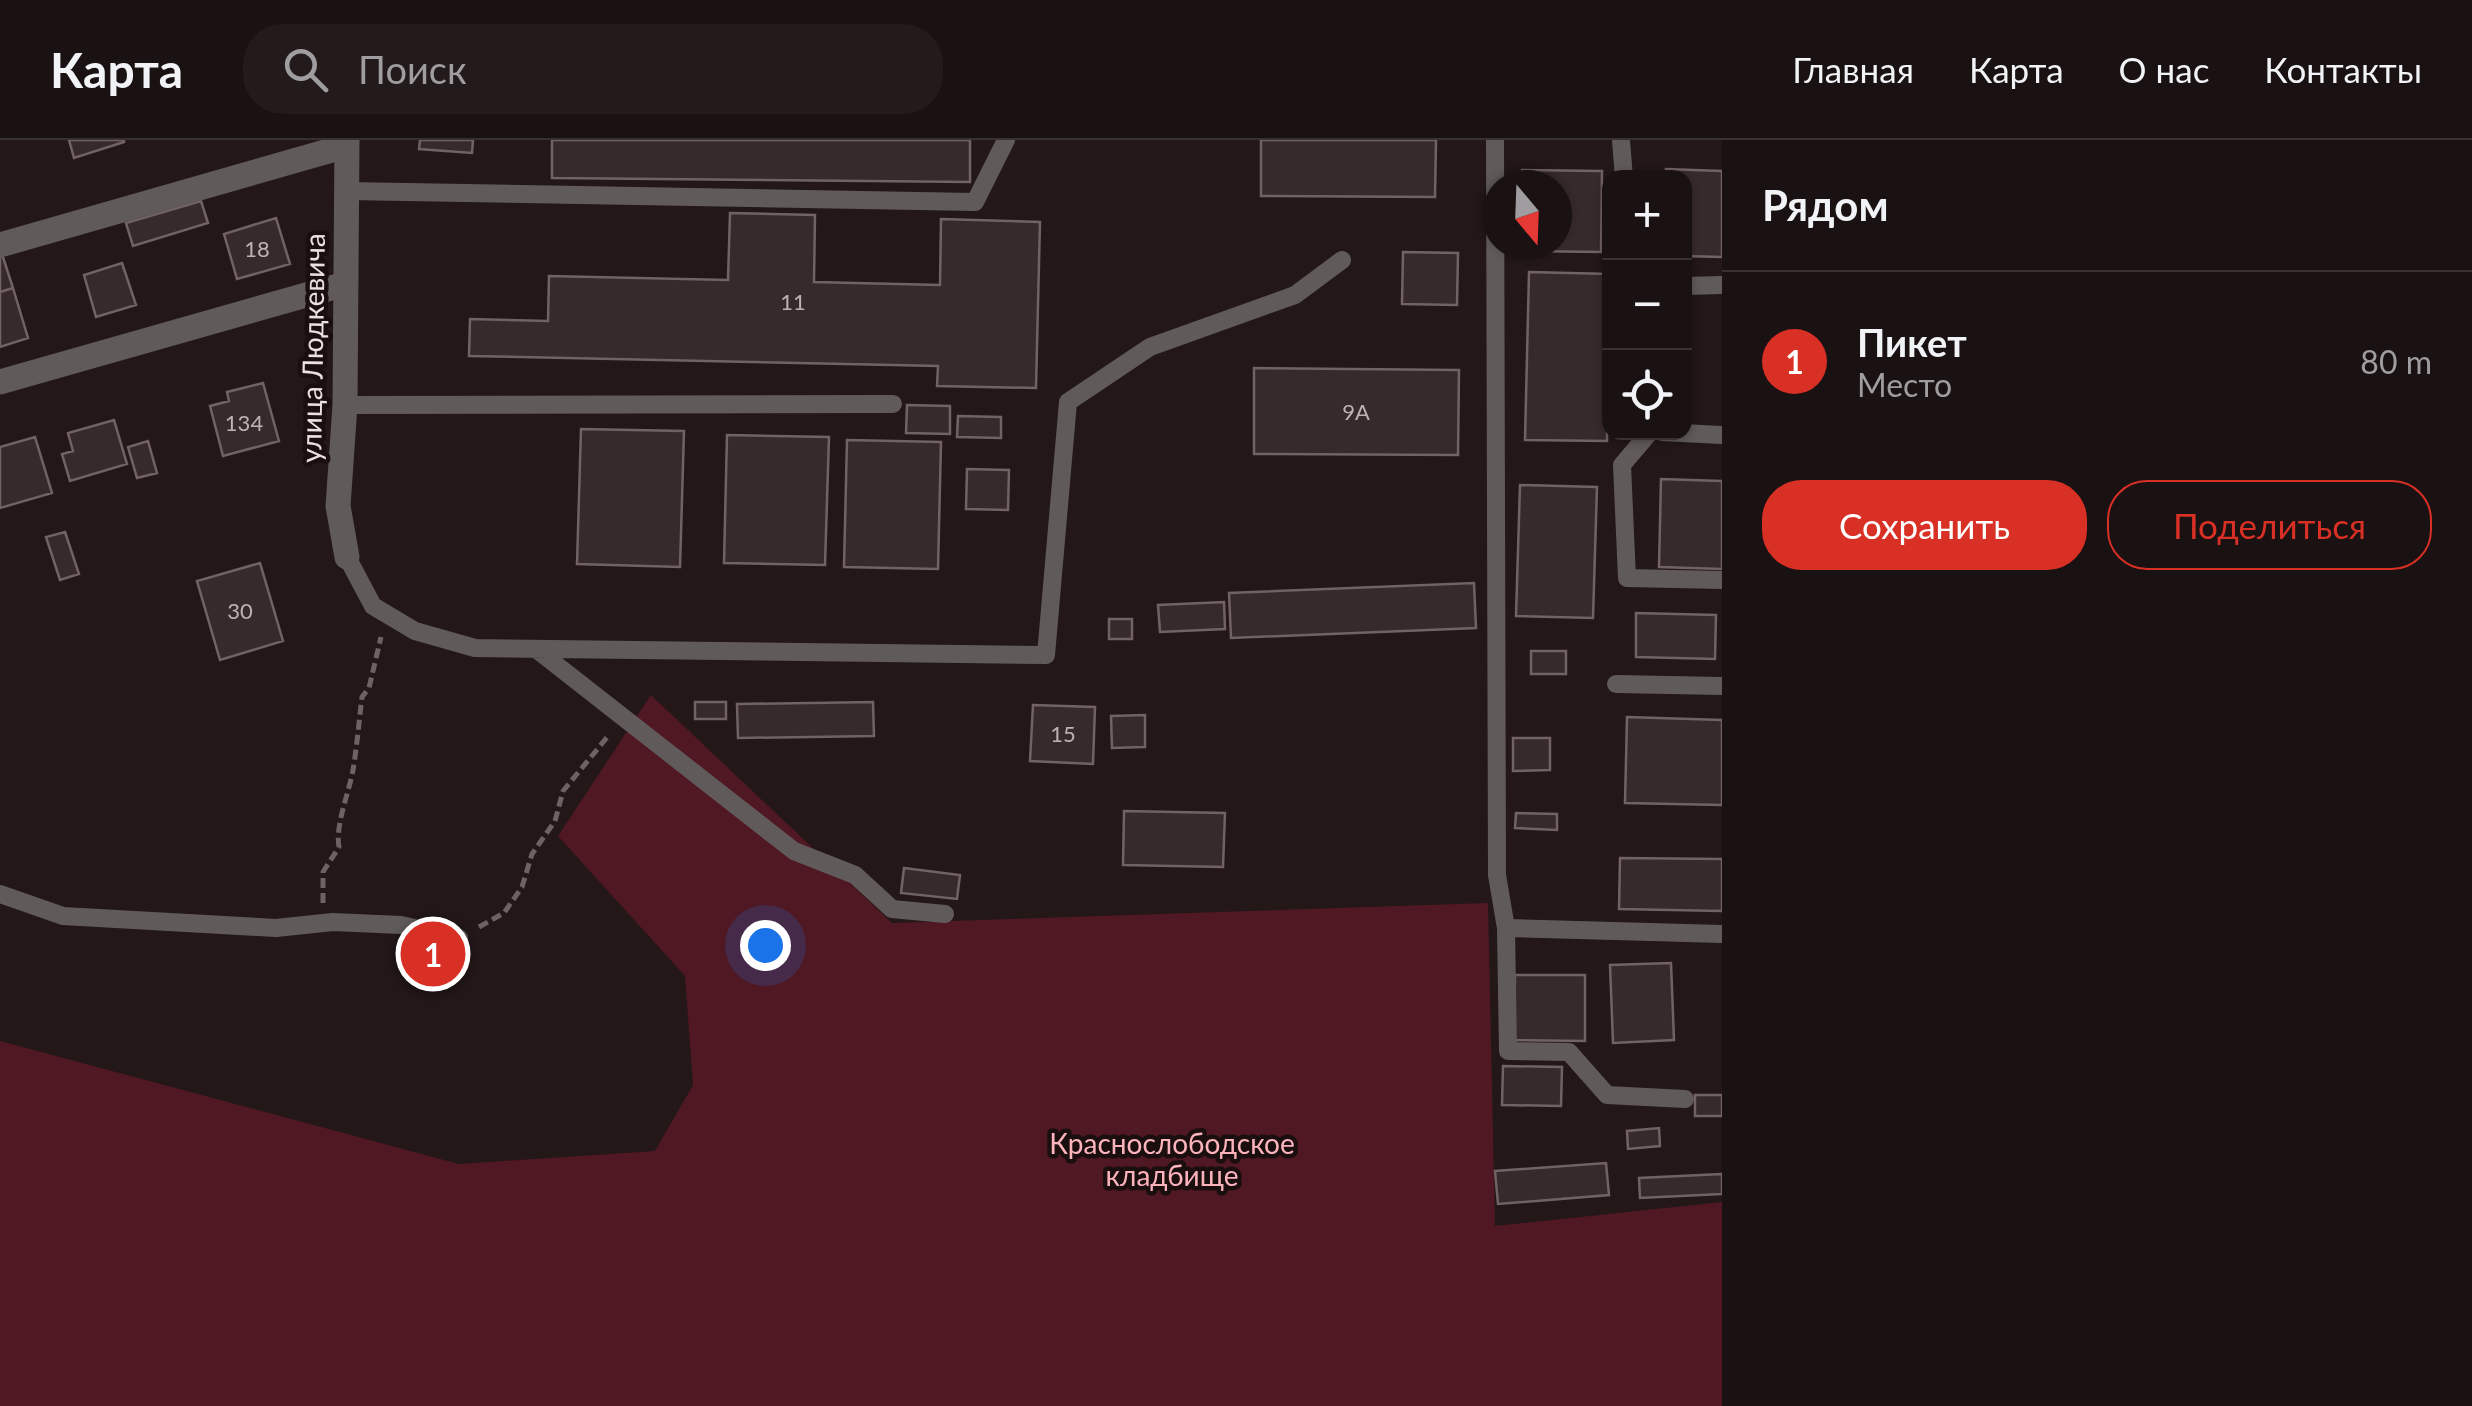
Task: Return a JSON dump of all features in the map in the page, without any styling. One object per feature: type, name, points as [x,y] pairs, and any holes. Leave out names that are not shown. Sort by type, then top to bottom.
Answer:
[{"type":"street","name":"улица Людкевича","points":[[347,143],[345,405],[338,506],[348,557]]},
{"type":"street","points":[[0,245],[347,143]]},
{"type":"street","points":[[0,382],[345,284]]},
{"type":"lane","points":[[346,191],[975,202],[1006,140]]},
{"type":"lane","points":[[1495,140],[1497,875],[1506,928],[1508,1051],[1569,1052],[1607,1095],[1685,1099]]},
{"type":"lane","points":[[1621,140],[1623,170]]},
{"type":"lane","points":[[348,557],[373,606],[415,631],[475,648],[1046,655],[1068,402],[1150,347],[1295,295],[1342,260]]},
{"type":"lane","points":[[1692,286],[1722,285]]},
{"type":"lane","points":[[345,405],[893,404]]},
{"type":"lane","points":[[1692,434],[1722,435]]},
{"type":"lane","points":[[1643,440],[1622,466],[1627,578],[1722,580]]},
{"type":"lane","points":[[536,648],[794,851],[855,875],[892,909],[945,914]]},
{"type":"lane","points":[[1616,684],[1722,686]]},
{"type":"lane","points":[[0,894],[62,916],[276,928],[320,923],[401,926],[460,938]]},
{"type":"lane","points":[[1506,928],[1722,934]]},
{"type":"path","points":[[320,923],[323,872],[339,847],[336,833],[344,818],[362,698],[369,688],[388,615]]},
{"type":"path","points":[[460,938],[504,914],[522,887],[532,854],[556,822],[563,791],[623,717]]},
{"type":"green space","name":"Краснослободское кладбище","points":[[651,695],[892,923],[1488,903],[1495,1226],[1722,1202],[1722,1406],[0,1406],[0,1041],[459,1164],[655,1151],[693,1085],[685,976],[558,836]]},
{"type":"building","points":[[69,140],[124,140],[124,142],[74,158]]},
{"type":"building","points":[[420,140],[473,140],[472,153],[419,149]]},
{"type":"building","points":[[552,140],[970,140],[970,182],[552,178]]},
{"type":"building","points":[[1261,140],[1436,140],[1435,197],[1261,196]]},
{"type":"building","points":[[1666,169],[1722,171],[1722,257],[1692,256],[1692,170]]},
{"type":"building","points":[[1572,171],[1602,171],[1601,252],[1572,252]]},
{"type":"building","points":[[201,201],[208,223],[133,246],[126,223]]},
{"type":"building","points":[[730,213],[815,215],[814,282],[940,285],[941,219],[1040,222],[1036,388],[937,386],[938,366],[469,356],[470,319],[548,321],[549,276],[728,280]]},
{"type":"building","points":[[276,218],[290,264],[237,279],[224,234]]},
{"type":"building","points":[[1403,252],[1458,253],[1457,305],[1402,304]]},
{"type":"building","points":[[0,255],[13,288],[0,292]]},
{"type":"building","points":[[122,263],[136,305],[96,317],[84,275]]},
{"type":"building","points":[[1529,272],[1602,274],[1602,440],[1607,441],[1525,440]]},
{"type":"building","points":[[13,288],[28,338],[0,347],[0,292]]},
{"type":"building","points":[[1254,368],[1459,370],[1458,455],[1254,454]]},
{"type":"building","points":[[263,383],[279,441],[223,456],[210,406],[229,401],[227,392]]},
{"type":"building","points":[[907,405],[950,406],[950,434],[906,433]]},
{"type":"building","points":[[958,416],[1001,417],[1001,438],[957,437]]},
{"type":"building","points":[[114,420],[127,464],[70,481],[62,454],[73,451],[68,433]]},
{"type":"building","points":[[581,429],[684,431],[680,567],[577,564]]},
{"type":"building","points":[[727,435],[829,437],[825,565],[724,563]]},
{"type":"building","points":[[35,437],[52,493],[0,508],[0,447]]},
{"type":"building","points":[[847,440],[941,442],[938,569],[844,567]]},
{"type":"building","points":[[148,441],[157,473],[137,478],[128,447]]},
{"type":"building","points":[[967,469],[1009,470],[1008,510],[966,509]]},
{"type":"building","points":[[1661,479],[1722,481],[1722,569],[1659,567]]},
{"type":"building","points":[[1520,485],[1597,487],[1593,618],[1516,616]]},
{"type":"building","points":[[65,532],[79,574],[60,580],[46,537]]},
{"type":"building","points":[[260,563],[283,641],[220,660],[197,581]]},
{"type":"building","points":[[1474,583],[1476,628],[1231,638],[1229,593]]},
{"type":"building","points":[[1224,602],[1225,629],[1160,632],[1158,605]]},
{"type":"building","points":[[1636,613],[1716,615],[1715,659],[1636,657]]},
{"type":"building","points":[[1109,619],[1132,619],[1132,639],[1109,639]]},
{"type":"building","points":[[1531,651],[1566,651],[1566,674],[1531,674]]},
{"type":"building","points":[[695,702],[726,702],[726,719],[695,719]]},
{"type":"building","points":[[873,702],[874,736],[738,738],[737,704]]},
{"type":"building","points":[[1033,705],[1095,707],[1093,764],[1030,761]]},
{"type":"building","points":[[1145,715],[1145,747],[1112,748],[1111,716]]},
{"type":"building","points":[[1627,717],[1722,720],[1722,805],[1625,803]]},
{"type":"building","points":[[1513,738],[1550,738],[1550,770],[1513,771]]},
{"type":"building","points":[[1124,811],[1225,813],[1223,867],[1123,865]]},
{"type":"building","points":[[1516,813],[1557,814],[1557,830],[1515,828]]},
{"type":"building","points":[[1620,858],[1722,859],[1722,911],[1619,909]]},
{"type":"building","points":[[904,868],[960,875],[957,899],[901,893]]},
{"type":"building","points":[[1671,963],[1674,1040],[1613,1043],[1610,965]]},
{"type":"building","points":[[1515,975],[1585,975],[1585,1041],[1514,1040]]},
{"type":"building","points":[[1503,1066],[1562,1067],[1561,1106],[1502,1105]]},
{"type":"building","points":[[1695,1095],[1722,1095],[1722,1116],[1695,1116]]},
{"type":"building","points":[[1659,1128],[1660,1146],[1628,1149],[1627,1131]]},
{"type":"building","points":[[1606,1163],[1609,1195],[1498,1204],[1495,1171]]},
{"type":"building","points":[[1722,1174],[1722,1194],[1640,1198],[1639,1178]]},
{"type":"place","name":"Пикет","points":[[433,954]]}]
